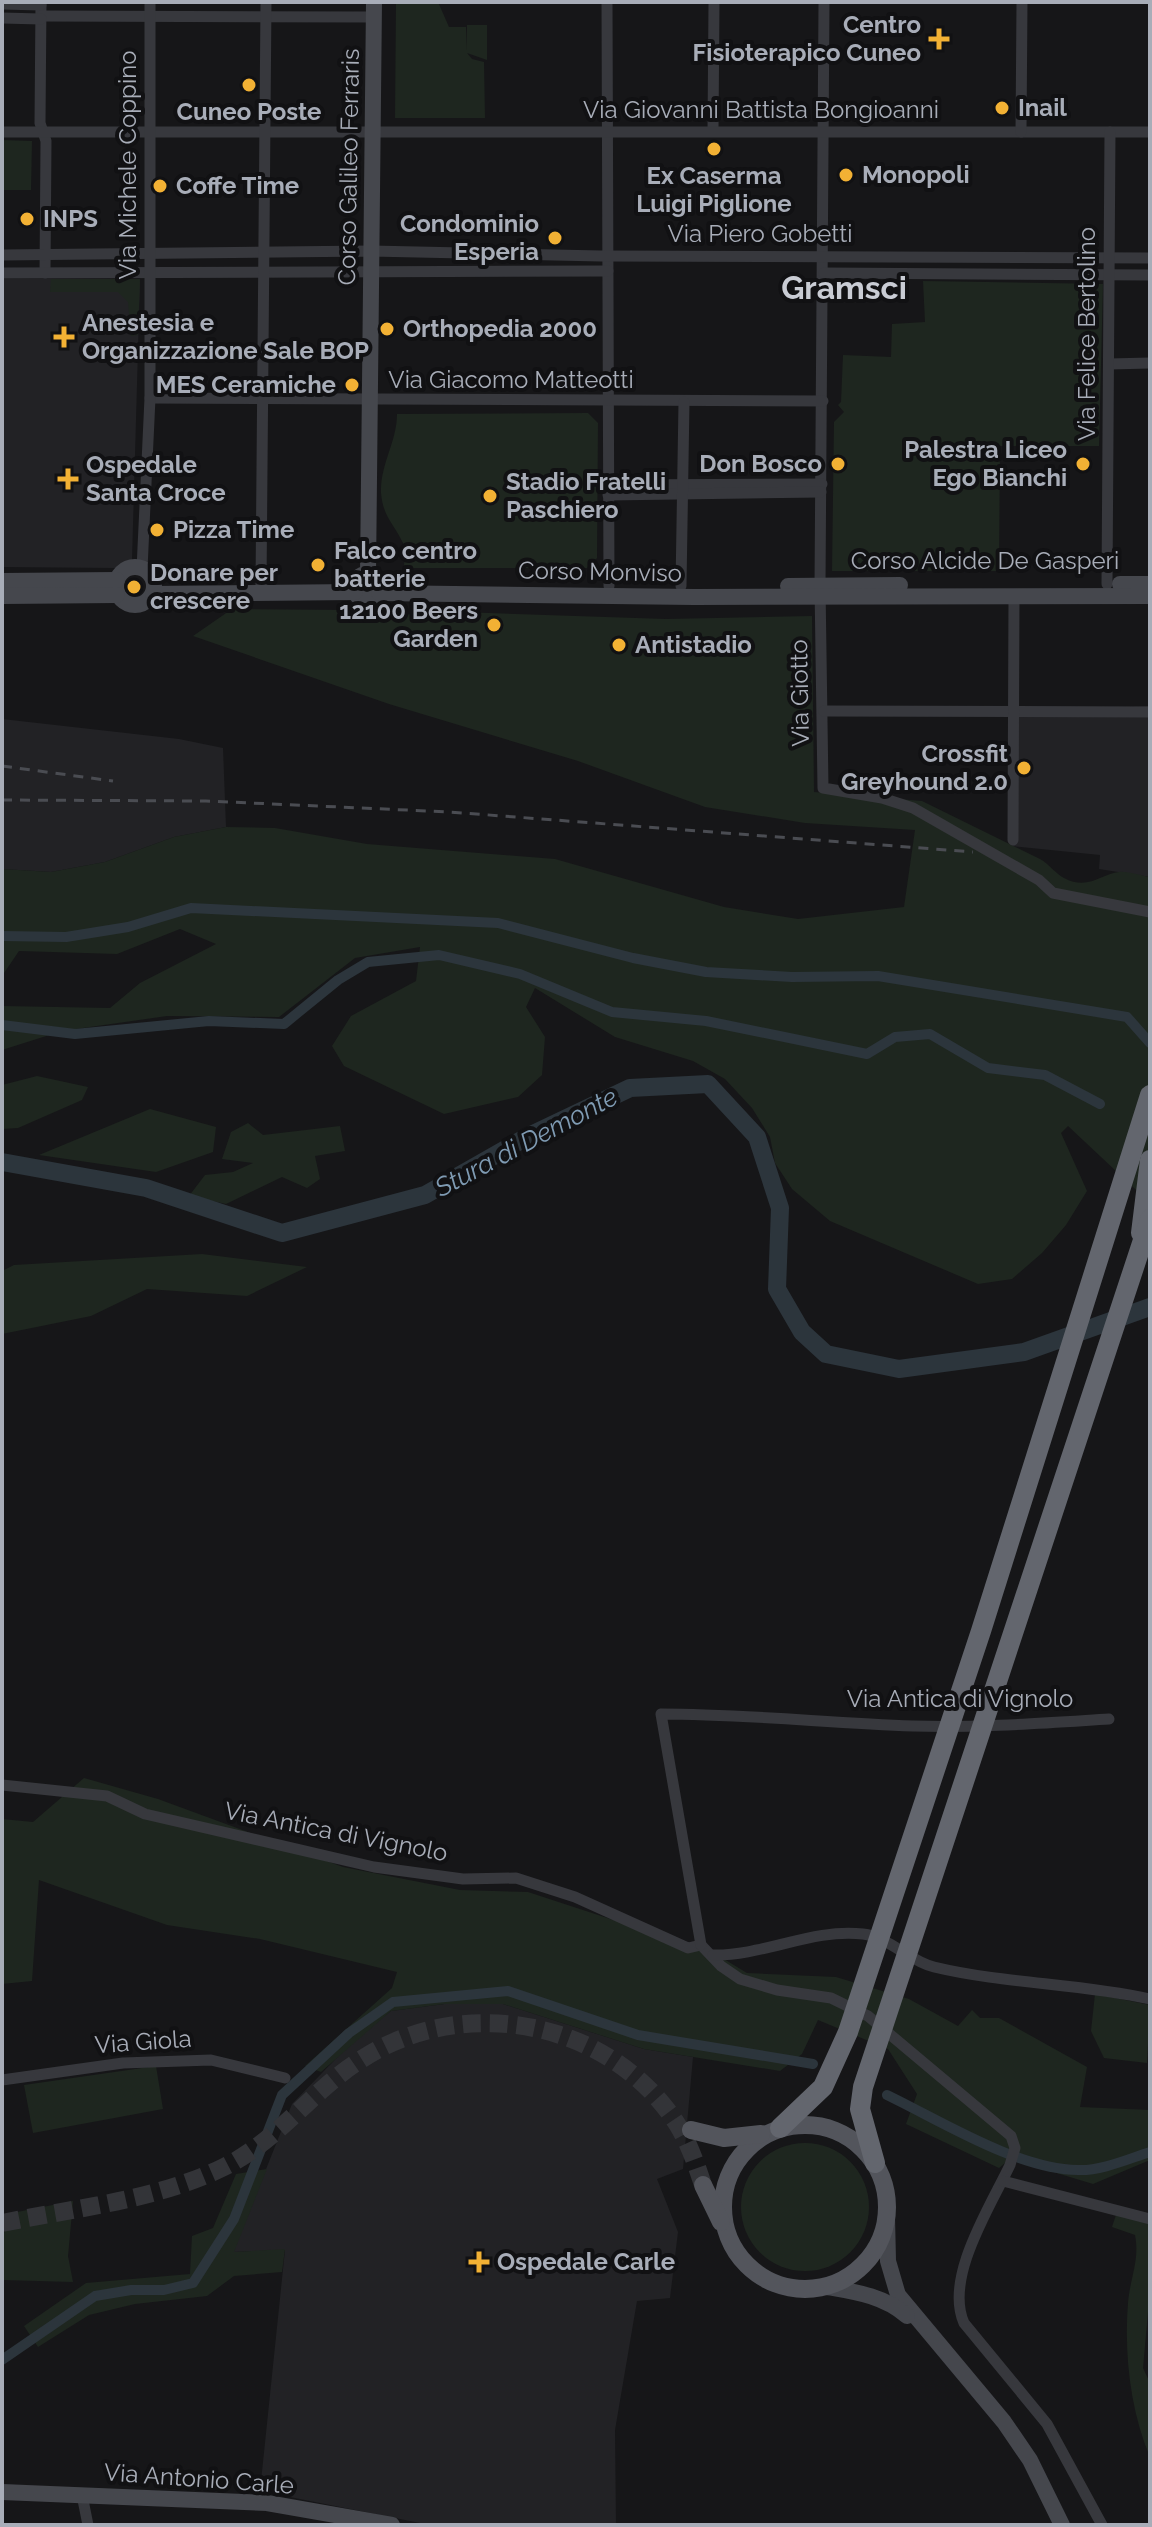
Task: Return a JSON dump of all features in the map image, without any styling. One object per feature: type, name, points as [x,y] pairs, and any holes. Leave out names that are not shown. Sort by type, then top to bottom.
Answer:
[{"type":"highway","points":[[774,2130],[823,2087],[848,2032],[1150,1095]]},
{"type":"highway","points":[[1108,1233],[1150,1159]]},
{"type":"highway","points":[[1137,1256],[1150,1159]]},
{"type":"highway","points":[[875,2163],[860,2109],[863,2087],[1150,1219]]},
{"type":"main road","name":"Corso Galileo Ferraris","points":[[367,585],[374,10]]},
{"type":"main road","points":[[2,581],[117,587],[134,606],[143,604],[153,589],[142,569],[127,569],[117,587]]},
{"type":"main road","name":"Corso Alcide De Gasperi","points":[[820,591],[1150,584]]},
{"type":"main road","name":"Corso Monviso","points":[[153,589],[367,585],[681,586],[820,591]]},
{"type":"main road","name":"Corso Monviso","points":[[153,589],[367,585],[820,591]]},
{"type":"main road","points":[[2,596],[117,587]]},
{"type":"main road","name":"Corso Alcide De Gasperi","points":[[820,591],[1150,596]]},
{"type":"main road","points":[[691,2130],[724,2138],[807,2124],[834,2129],[857,2143],[875,2163],[886,2189],[892,2279],[898,2295],[1012,2433],[1035,2469],[1062,2525]]},
{"type":"main road","points":[[726,2231],[722,2208],[725,2185],[742,2155],[774,2130]]},
{"type":"main road","points":[[703,2185],[743,2262],[772,2283],[803,2290],[827,2287],[850,2277],[868,2262],[881,2241],[887,2217]]},
{"type":"main road","points":[[827,2287],[865,2294],[889,2303],[934,2340]]},
{"type":"main road","name":"Via Antonio Carle","points":[[2,2492],[267,2503],[392,2525]]},
{"type":"street","name":"Via Michele Coppino","points":[[142,569],[150,398],[150,2]]},
{"type":"street","points":[[261,586],[266,2]]},
{"type":"street","points":[[607,2],[609,586]]},
{"type":"street","points":[[713,130],[714,2]]},
{"type":"street","name":"Via Giotto","points":[[824,2],[825,256],[820,591],[823,788],[882,798],[913,808],[1039,880],[1053,893],[1150,912]]},
{"type":"street","points":[[1021,132],[1022,2]]},
{"type":"street","points":[[2,4],[150,18],[266,18],[374,10]]},
{"type":"street","points":[[2,18],[41,10]]},
{"type":"street","points":[[41,10],[40,123],[46,133],[45,273]]},
{"type":"street","name":"Via Giovanni Battista Bongioanni","points":[[2,132],[1150,132]]},
{"type":"street","name":"Via Felice Bertolino","points":[[1107,584],[1110,132]]},
{"type":"street","name":"Via Piero Gobetti","points":[[2,255],[150,256],[371,251],[608,256],[1150,258]]},
{"type":"street","points":[[2,273],[608,271]]},
{"type":"street","name":"Via Piero Gobetti","points":[[824,273],[1150,275]]},
{"type":"street","points":[[1109,364],[1150,363]]},
{"type":"street","name":"Via Giacomo Matteotti","points":[[150,398],[823,401]]},
{"type":"street","points":[[681,586],[684,402]]},
{"type":"street","points":[[608,490],[821,488]]},
{"type":"street","points":[[1013,840],[1014,595]]},
{"type":"street","points":[[824,711],[1150,712]]},
{"type":"street","name":"Via Antica di Vignolo","points":[[1003,2181],[1015,2144],[997,2123],[962,2098],[868,2016],[831,1998],[777,1990],[740,1979],[721,1966],[701,1945],[661,1714],[747,1715],[912,1726],[1014,1725],[1109,1719]]},
{"type":"street","name":"Via Antica di Vignolo","points":[[2,1785],[107,1796],[145,1814],[374,1867],[463,1879],[516,1878],[575,1897],[688,1948],[701,1945]]},
{"type":"street","points":[[713,1955],[733,1955],[816,1936],[865,1934],[930,1967],[1011,1982],[1073,1986],[1150,1999]]},
{"type":"street","name":"Via Giola","points":[[2,2080],[123,2063],[211,2060],[285,2078]]},
{"type":"street","points":[[1102,2525],[1041,2415],[961,2315],[961,2276],[1003,2181],[1150,2219]]},
{"type":"street","points":[[82,2495],[88,2525]]},
{"type":"shaded area","points":[[396,2],[438,2],[449,27],[466,27],[467,51],[467,25],[487,25],[487,60],[467,53],[472,59],[484,62],[485,118],[395,118]]},
{"type":"shaded area","points":[[2,140],[32,141],[31,190],[2,190]]},
{"type":"shaded area","name":"Ospedale Santa Croce","points":[[2,279],[140,279],[132,560],[115,568],[2,567]]},
{"type":"shaded area","points":[[51,279],[140,279],[138,335],[131,336],[128,302],[118,292],[50,292]]},
{"type":"shaded area","points":[[923,281],[1103,284],[1099,446],[1000,446],[999,568],[996,571],[832,571],[834,422],[844,412],[838,405],[841,402],[843,355],[891,357],[892,324],[925,322]]},
{"type":"shaded area","name":"Stadio Fratelli Paschiero","points":[[588,413],[598,423],[597,558],[587,568],[404,568],[404,546],[386,514],[381,493],[397,414]]},
{"type":"shaded area","points":[[232,609],[352,610],[369,616],[460,612],[666,619],[812,616],[814,792],[922,801],[1040,859],[1073,882],[1088,882],[1119,872],[1150,877],[1150,1203],[1068,1126],[1061,1133],[1087,1191],[1066,1225],[1042,1253],[1012,1279],[978,1284],[830,1221],[792,1189],[775,1163],[770,1137],[752,1108],[725,1079],[693,1061],[615,1037],[535,988],[526,1007],[545,1037],[542,1075],[518,1097],[444,1114],[344,1066],[332,1046],[351,1016],[416,981],[420,947],[355,958],[279,1017],[167,1016],[62,1031],[2,1050],[2,1006],[110,1008],[140,983],[216,944],[180,929],[117,954],[19,951],[2,976],[2,869],[51,872],[105,862],[174,837],[226,827],[275,828],[367,844],[555,859],[724,907],[798,919],[904,907],[915,830],[805,823],[705,807],[578,761],[389,704],[193,636]]},
{"type":"shaded area","points":[[1150,706],[1150,877],[1099,869],[1100,855],[1010,846],[1009,713]]},
{"type":"shaded area","points":[[2,719],[179,739],[223,748],[226,827],[174,837],[105,862],[51,872],[2,869]]},
{"type":"shaded area","points":[[37,1076],[88,1087],[82,1100],[18,1128],[2,1129],[2,1085]]},
{"type":"shaded area","points":[[150,1109],[216,1127],[213,1152],[156,1172],[39,1155]]},
{"type":"shaded area","points":[[248,1123],[263,1135],[340,1126],[345,1151],[315,1156],[320,1179],[307,1188],[282,1177],[226,1204],[189,1196],[205,1175],[233,1172],[253,1163],[222,1159],[231,1132]]},
{"type":"shaded area","points":[[202,1254],[307,1267],[247,1296],[147,1289],[91,1316],[2,1334],[2,1271],[14,1265]]},
{"type":"shaded area","points":[[84,1778],[158,1799],[343,1867],[460,1890],[528,1892],[714,1953],[747,1973],[836,1977],[909,1999],[958,2026],[972,2010],[980,2018],[999,2018],[1087,2067],[1080,2107],[1150,2110],[1150,2160],[1093,2184],[1010,2159],[999,2168],[906,2124],[917,2094],[888,2049],[818,2020],[802,2054],[780,2071],[644,2049],[503,2004],[444,2004],[391,2011],[321,2072],[305,2066],[392,1988],[397,1972],[260,1939],[167,1925],[39,1880],[32,1981],[2,1984],[2,1819],[33,1822]]},
{"type":"shaded area","points":[[1095,1994],[1150,2005],[1147,2063],[1104,2058],[1091,2031]]},
{"type":"shaded area","name":"Ospedale Carle","points":[[444,2004],[503,2004],[644,2049],[693,2057],[683,2169],[657,2179],[678,2232],[670,2298],[637,2301],[615,2430],[616,2525],[430,2525],[260,2491],[285,2250],[233,2252],[292,2104],[352,2042],[391,2011]]},
{"type":"shaded area","points":[[156,2066],[163,2109],[33,2133],[24,2085]]},
{"type":"shaded area","points":[[805,2143],[830,2148],[850,2162],[864,2182],[869,2207],[864,2232],[850,2252],[830,2266],[805,2271],[780,2266],[760,2252],[746,2232],[741,2207],[746,2182],[760,2162],[780,2148]]},
{"type":"shaded area","points":[[267,2169],[234,2252],[285,2249],[282,2272],[234,2276],[207,2296],[135,2304],[89,2315],[38,2347],[24,2326],[86,2283],[190,2274],[192,2236],[213,2228],[236,2174]]},
{"type":"shaded area","points":[[73,2201],[68,2256],[73,2282],[2,2280],[2,2233],[5,2232],[2,2215]]},
{"type":"shaded area","points":[[1119,2206],[1150,2225],[1150,2290],[1143,2368],[1150,2383],[1150,2457],[1133,2401],[1128,2361],[1128,2303],[1136,2261],[1135,2235],[1112,2227]]},
{"type":"waterway","points":[[2,936],[66,937],[128,927],[191,908],[498,923],[633,958],[706,972],[792,977],[878,976],[1127,1017],[1150,1043]]},
{"type":"waterway","points":[[2,1025],[75,1034],[209,1021],[284,1024],[338,980],[368,962],[439,955],[520,974],[612,1012],[706,1021],[867,1054],[895,1037],[930,1034],[988,1068],[1045,1075],[1100,1104]]},
{"type":"waterway","name":"Stura di Demonte","points":[[2,1162],[146,1188],[282,1233],[425,1195],[525,1138],[630,1088],[708,1084],[757,1137],[780,1208],[777,1289],[802,1332],[826,1354],[899,1369],[1024,1352],[1150,1307]]},
{"type":"waterway","points":[[2,2360],[95,2296],[131,2290],[164,2290],[193,2283],[234,2219],[282,2095],[349,2033],[393,2002],[508,1991],[638,2035],[813,2064]]},
{"type":"waterway","points":[[887,2095],[1005,2153],[1054,2168],[1096,2169],[1150,2152]]},
{"type":"tunnel","points":[[2,2223],[115,2202],[198,2178],[224,2167],[262,2143],[327,2085],[362,2059],[402,2039],[445,2027],[489,2023],[533,2028],[575,2040],[614,2061],[648,2089],[677,2124],[689,2146],[703,2185]]},
{"type":"railway","points":[[2,766],[113,781]]},
{"type":"railway","points":[[2,800],[206,801],[450,812],[973,852]]},
{"type":"place","name":"Centro Fisioterapico Cuneo","points":[[939,39]]},
{"type":"place","name":"Cuneo Poste","points":[[249,85]]},
{"type":"place","name":"Inail","points":[[1002,108]]},
{"type":"place","name":"Ex Caserma Luigi Piglione","points":[[714,149]]},
{"type":"place","name":"Monopoli","points":[[846,175]]},
{"type":"place","name":"Coffe Time","points":[[160,186]]},
{"type":"place","name":"INPS","points":[[27,219]]},
{"type":"place","name":"Condominio Esperia","points":[[555,238]]},
{"type":"place","name":"Orthopedia 2000","points":[[387,329]]},
{"type":"place","name":"Anestesia e Organizzazione Sale BOP","points":[[64,337]]},
{"type":"place","name":"MES Ceramiche","points":[[352,385]]},
{"type":"place","name":"Don Bosco","points":[[838,464]]},
{"type":"place","name":"Palestra Liceo Ego Bianchi","points":[[1083,464]]},
{"type":"place","name":"Ospedale Santa Croce","points":[[68,479]]},
{"type":"place","name":"Stadio Fratelli Paschiero","points":[[490,496]]},
{"type":"place","name":"Pizza Time","points":[[157,530]]},
{"type":"place","name":"Falco centro batterie","points":[[318,565]]},
{"type":"place","name":"Donare per crescere","points":[[134,587]]},
{"type":"place","name":"12100 Beers Garden","points":[[494,625]]},
{"type":"place","name":"Antistadio","points":[[619,645]]},
{"type":"place","name":"Crossfit Greyhound 2.0","points":[[1024,768]]},
{"type":"place","name":"Ospedale Carle","points":[[479,2262]]},
{"type":"district","name":"Gramsci","points":[[844,288]]}]
